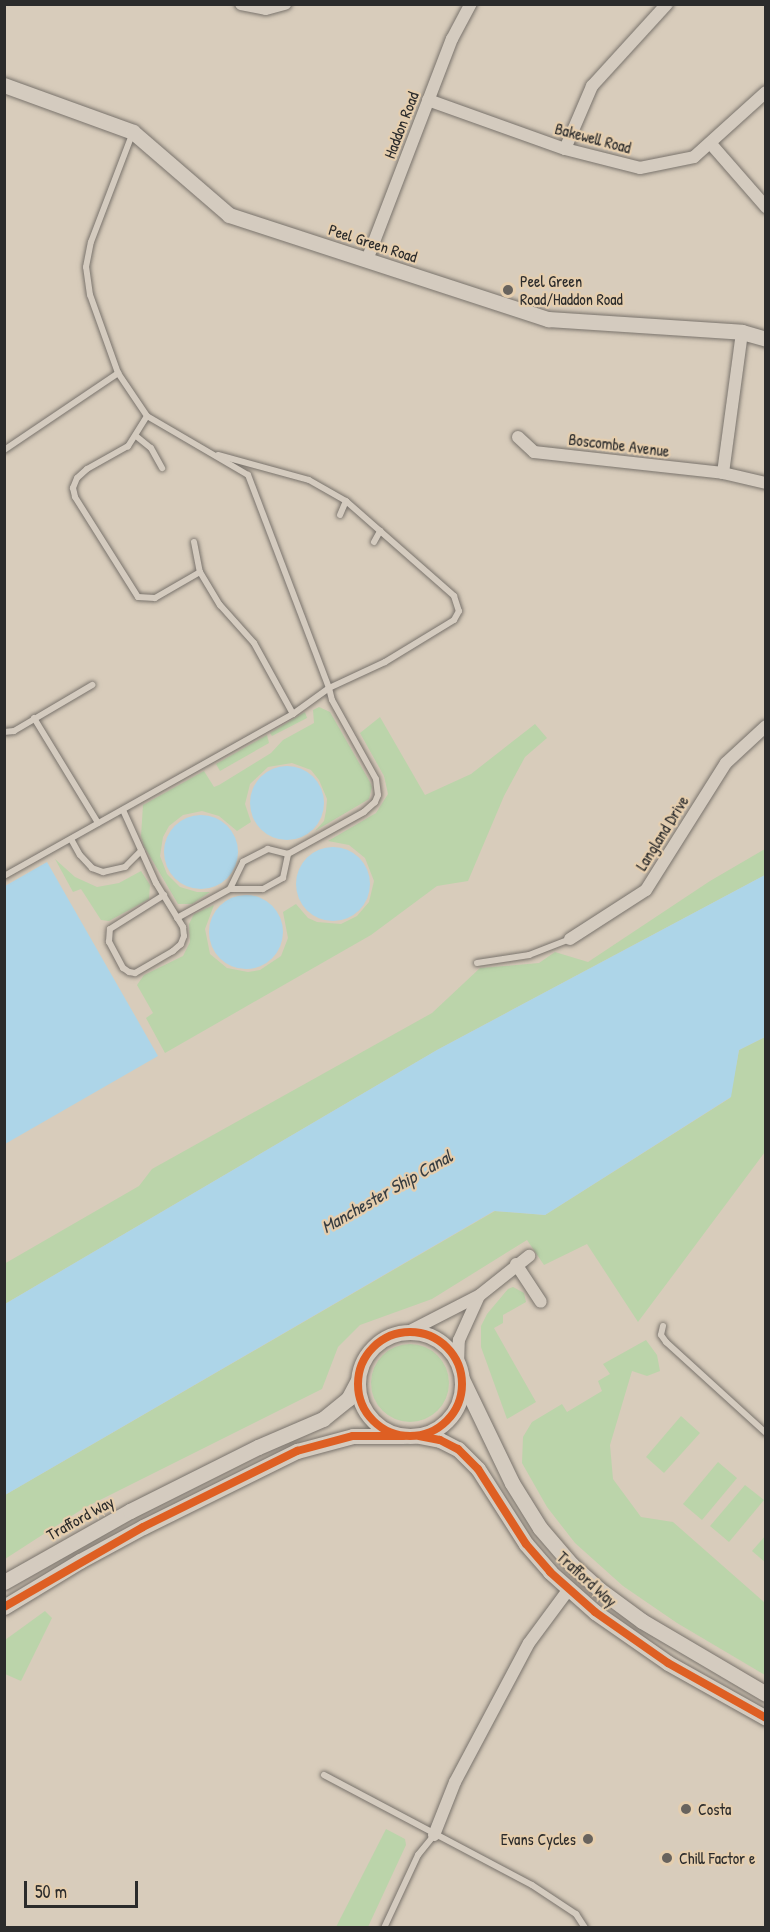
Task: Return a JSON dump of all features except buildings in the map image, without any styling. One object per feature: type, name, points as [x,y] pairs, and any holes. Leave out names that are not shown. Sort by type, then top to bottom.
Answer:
[{"type":"street","points":[[241,4],[266,9],[285,4]]},
{"type":"street","name":"Haddon Road","points":[[367,260],[452,39],[471,4]]},
{"type":"street","points":[[565,149],[592,86],[667,4]]},
{"type":"street","name":"Peel Green Road","points":[[4,85],[133,132],[229,215],[548,319],[742,332],[765,339]]},
{"type":"street","name":"Bakewell Road","points":[[428,100],[565,149],[640,168],[694,157],[711,144],[765,92]]},
{"type":"street","points":[[711,144],[765,207]]},
{"type":"street","points":[[723,473],[742,332]]},
{"type":"street","name":"Boscombe Avenue","points":[[518,437],[534,452],[723,473],[765,483]]},
{"type":"street","name":"Langland Drive","points":[[570,939],[646,890],[726,763],[765,726]]},
{"type":"street","points":[[411,1436],[382,1428],[365,1412],[359,1398],[357,1382],[360,1367],[373,1348],[392,1335],[408,1332],[480,1295],[516,1264],[529,1256]]},
{"type":"street","points":[[516,1264],[541,1302]]},
{"type":"street","points":[[4,1607],[80,1561],[265,1466],[315,1445],[353,1436],[411,1436],[434,1431],[456,1410],[461,1395],[459,1340],[480,1295]]},
{"type":"street","points":[[408,1332],[424,1334],[438,1340],[450,1350],[460,1371]]},
{"type":"street","name":"Trafford Way","points":[[460,1371],[512,1483],[540,1528],[571,1564],[600,1590],[642,1621],[765,1694]]},
{"type":"street","name":"Trafford Way","points":[[4,1582],[130,1511],[258,1447],[322,1419],[348,1399],[357,1382]]},
{"type":"street","name":"Trafford Way","points":[[411,1436],[440,1440],[458,1449],[478,1469],[526,1544],[569,1589],[595,1612],[668,1663],[765,1718]]},
{"type":"street","points":[[434,1835],[455,1782],[529,1643],[569,1589]]},
{"type":"lane","points":[[133,132],[91,242],[86,267],[90,295],[118,373],[147,416],[248,475],[332,700],[376,779],[378,795],[364,812],[288,854],[268,849],[243,862],[230,889]]},
{"type":"lane","points":[[4,450],[118,373]]},
{"type":"lane","points":[[147,416],[128,446],[87,469],[77,478],[73,488],[75,497],[138,597],[155,598],[200,572]]},
{"type":"lane","points":[[136,436],[151,448],[162,468]]},
{"type":"lane","points":[[4,876],[293,714],[329,688],[385,662],[458,616],[459,611],[454,596],[346,501],[309,480],[209,452]]},
{"type":"lane","points":[[339,515],[346,501]]},
{"type":"lane","points":[[374,542],[380,531]]},
{"type":"lane","points":[[194,542],[200,572],[220,606],[254,643],[293,714]]},
{"type":"lane","points":[[4,732],[14,730],[92,685]]},
{"type":"lane","points":[[34,718],[98,823]]},
{"type":"lane","points":[[123,810],[164,896],[183,927],[181,945],[135,973],[123,968],[109,942],[110,929],[164,896]]},
{"type":"lane","points":[[71,839],[80,855],[92,868],[103,872],[125,867],[141,851]]},
{"type":"lane","points":[[177,918],[230,889],[263,889],[283,878],[288,854]]},
{"type":"lane","points":[[477,963],[529,955],[570,939]]},
{"type":"lane","points":[[663,1326],[661,1335],[666,1342],[765,1433]]},
{"type":"lane","points":[[324,1775],[532,1885],[576,1914],[585,1928]]},
{"type":"lane","points":[[384,1928],[418,1856],[434,1835]]},
{"type":"green space","points":[[319,707],[330,712],[370,782],[372,787],[369,799],[315,831],[324,821],[327,799],[319,780],[311,770],[292,763],[268,767],[250,784],[245,804],[251,822],[237,831],[219,816],[202,811],[183,815],[169,826],[163,837],[160,856],[167,874],[180,887],[197,892],[210,892],[192,904],[178,904],[144,846],[141,836],[143,805],[204,771],[214,787],[219,785],[271,753],[283,740],[314,723],[313,710]]},
{"type":"green space","points":[[305,712],[307,718],[272,736],[270,733]]},
{"type":"green space","points":[[380,717],[425,795],[471,774],[535,724],[547,738],[525,757],[504,796],[468,881],[437,886],[371,935],[165,1053],[146,1018],[153,1013],[137,985],[144,975],[183,956],[190,942],[189,924],[194,914],[214,905],[205,929],[210,954],[227,968],[248,972],[260,970],[281,956],[288,938],[283,912],[296,904],[308,918],[317,922],[341,924],[357,916],[369,902],[374,881],[365,858],[349,845],[328,841],[376,813],[388,794],[384,776],[360,733]]},
{"type":"green space","points":[[267,735],[269,743],[220,771],[216,764]]},
{"type":"green space","points":[[765,849],[765,875],[437,1050],[5,1304],[4,1264],[139,1186],[152,1169],[432,1013],[480,968],[539,963],[555,952],[588,962],[710,881]]},
{"type":"green space","points":[[55,859],[75,877],[97,887],[119,883],[141,871],[150,885],[149,899],[109,921],[101,920],[81,889],[73,892]]},
{"type":"green space","points":[[765,1037],[765,1152],[638,1322],[587,1244],[544,1265],[527,1240],[432,1299],[360,1325],[338,1347],[322,1389],[84,1508],[5,1559],[5,1495],[495,1211],[545,1215],[730,1098],[739,1050]]},
{"type":"green space","points":[[513,1287],[524,1293],[526,1302],[503,1315],[503,1323],[494,1328],[536,1402],[507,1419],[481,1347],[481,1326],[487,1314],[508,1289]]},
{"type":"green space","points":[[646,1340],[657,1355],[660,1371],[647,1376],[632,1371],[610,1445],[613,1479],[641,1517],[673,1522],[765,1603],[765,1675],[677,1623],[623,1586],[575,1543],[547,1507],[522,1463],[523,1437],[532,1422],[562,1404],[567,1412],[602,1391],[598,1381],[610,1374],[603,1364]]},
{"type":"green space","points":[[410,1344],[425,1347],[438,1355],[446,1368],[449,1383],[446,1398],[438,1411],[425,1419],[410,1422],[395,1419],[382,1411],[374,1398],[371,1383],[374,1368],[382,1355],[395,1347]]},
{"type":"green space","points":[[681,1416],[700,1433],[664,1473],[646,1457]]},
{"type":"green space","points":[[718,1462],[737,1478],[702,1520],[683,1504]]},
{"type":"green space","points":[[745,1485],[764,1500],[729,1542],[710,1526]]},
{"type":"green space","points":[[765,1536],[765,1562],[752,1551]]},
{"type":"green space","points":[[45,1611],[52,1618],[21,1681],[5,1674],[5,1640]]},
{"type":"green space","points":[[386,1829],[405,1839],[406,1845],[368,1927],[336,1927]]},
{"type":"water","points":[[280,766],[294,766],[308,772],[318,782],[324,796],[322,817],[308,834],[294,840],[280,840],[266,834],[256,824],[250,810],[250,796],[256,782],[266,772]]},
{"type":"water","points":[[208,815],[228,825],[236,838],[238,852],[236,866],[228,879],[215,887],[194,889],[174,879],[166,866],[164,845],[174,825],[187,817]]},
{"type":"water","points":[[326,847],[340,847],[354,853],[364,863],[370,877],[368,898],[354,915],[340,921],[326,921],[312,915],[302,905],[296,891],[296,877],[302,863],[312,853]]},
{"type":"water","points":[[47,862],[158,1056],[5,1144],[5,886]]},
{"type":"water","name":"Manchester Ship Canal","points":[[765,875],[765,1037],[739,1050],[731,1097],[545,1215],[494,1211],[5,1495],[5,1304],[437,1050]]},
{"type":"water","points":[[239,895],[253,895],[267,901],[277,911],[283,925],[281,946],[267,963],[253,969],[239,969],[225,963],[215,953],[209,939],[209,925],[215,911],[225,901]]},
{"type":"transit line","points":[[410,1332],[430,1336],[447,1347],[458,1364],[462,1384],[458,1404],[447,1421],[430,1432],[410,1436],[390,1432],[373,1421],[362,1404],[358,1384],[362,1364],[373,1347],[390,1336],[410,1332]]},
{"type":"transit line","points":[[4,1607],[143,1527],[297,1451],[353,1436],[403,1436]]},
{"type":"transit line","points":[[419,1436],[440,1440],[458,1449],[478,1469],[526,1544],[550,1572],[595,1612],[668,1663],[766,1718]]},
{"type":"place","name":"Peel Green Road/Haddon Road","points":[[508,290]]},
{"type":"place","name":"Costa","points":[[686,1809]]},
{"type":"place","name":"Evans Cycles","points":[[588,1839]]},
{"type":"place","name":"Chill Factor e","points":[[667,1858]]}]
